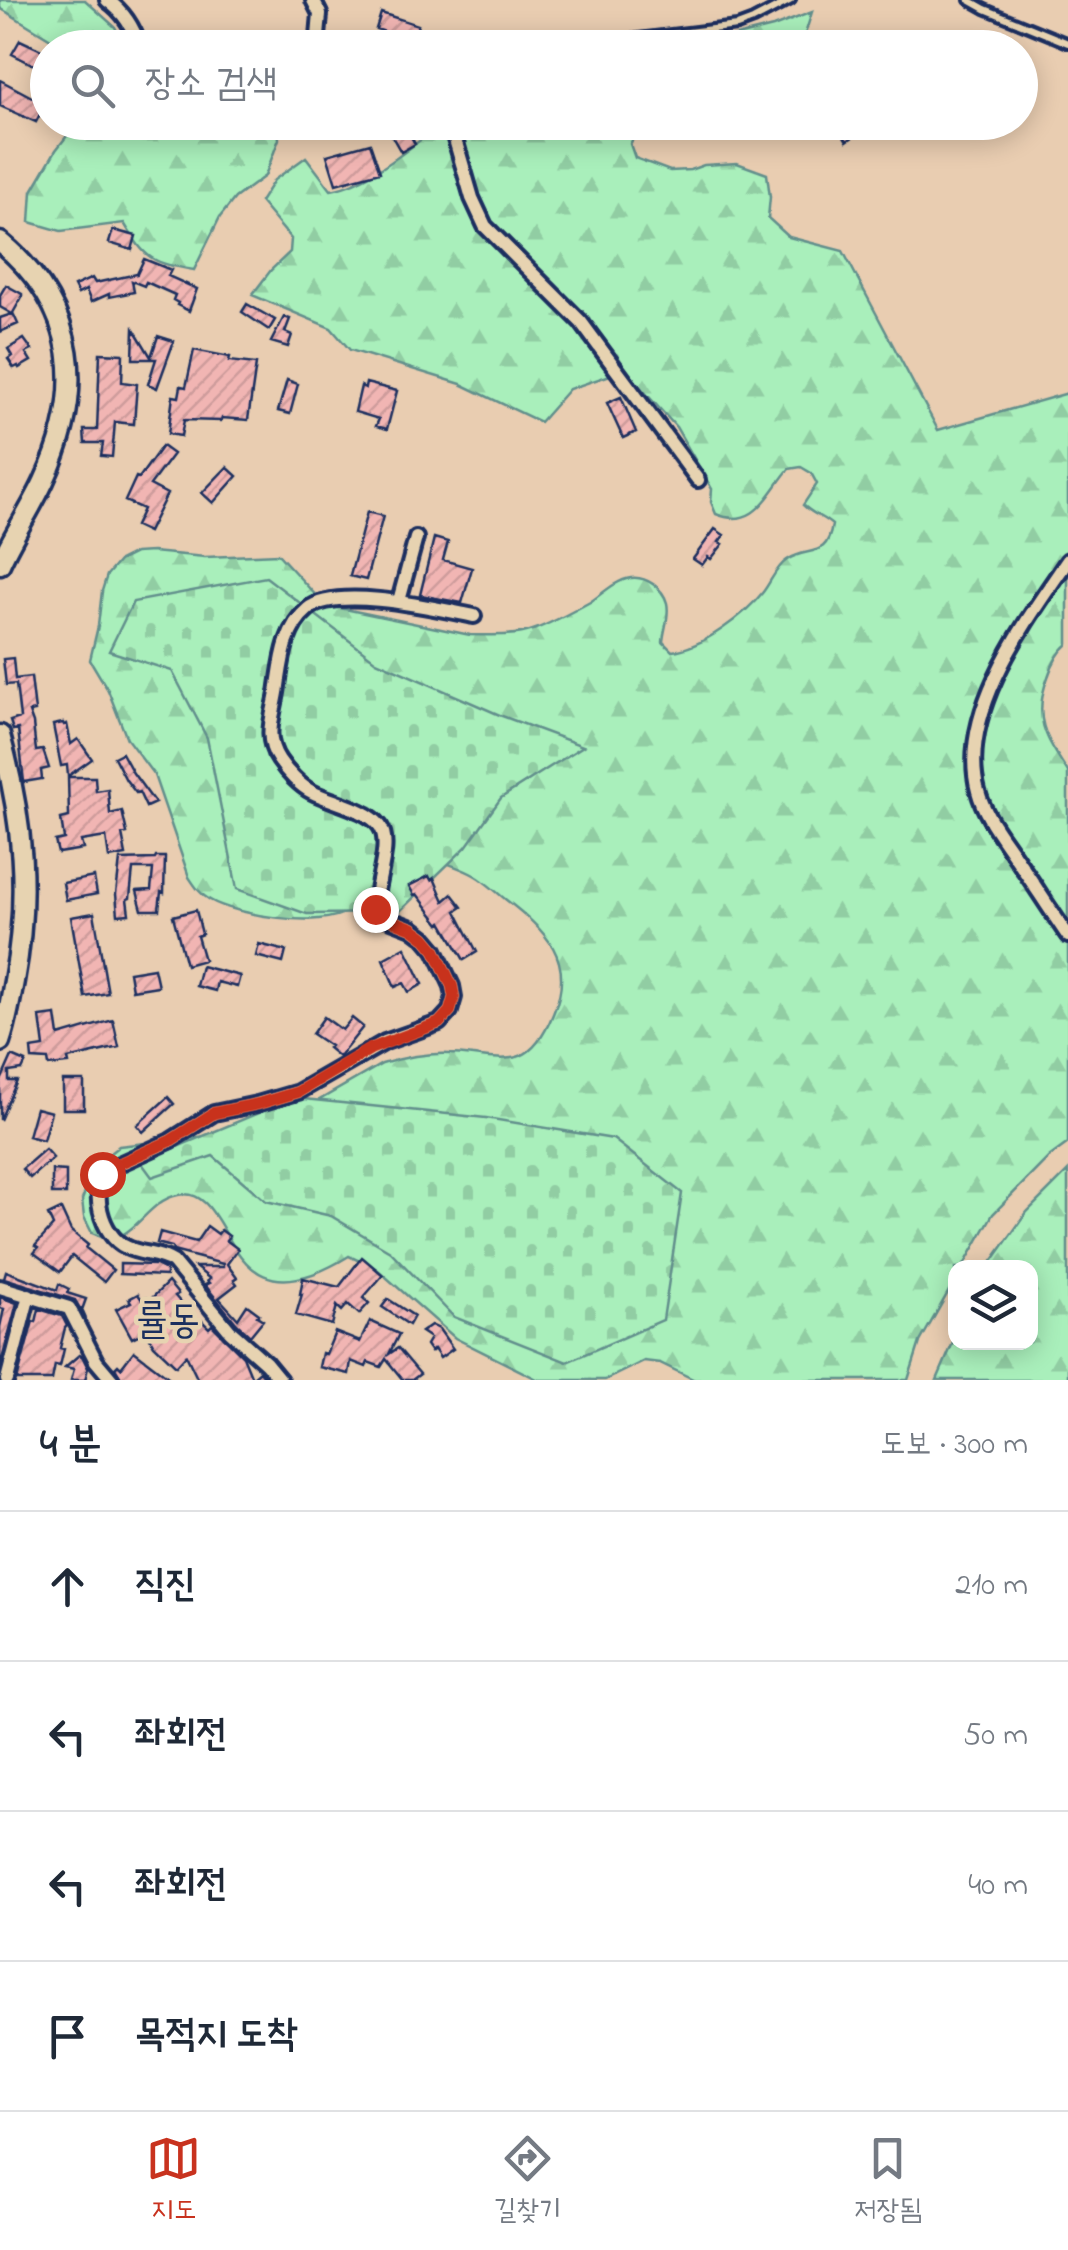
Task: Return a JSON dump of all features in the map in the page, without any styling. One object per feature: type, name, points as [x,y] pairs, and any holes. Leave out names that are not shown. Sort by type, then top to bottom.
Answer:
[{"type":"street","points":[[107,0],[121,10],[133,30]]},
{"type":"street","points":[[313,0],[320,14],[319,30]]},
{"type":"street","points":[[455,140],[472,198],[485,226],[581,322],[698,480]]},
{"type":"street","points":[[0,242],[29,269],[50,299],[67,347],[70,378],[67,411],[54,457],[0,564]]},
{"type":"street","points":[[400,602],[416,538]]},
{"type":"street","points":[[1068,560],[1002,663],[988,692],[975,749],[978,792],[988,816],[1068,936]]},
{"type":"street","points":[[280,1380],[230,1331],[172,1262],[127,1248],[116,1240],[102,1216],[99,1183],[108,1169],[170,1141],[214,1113],[298,1092],[370,1049],[439,1023],[450,1011],[452,986],[435,950],[412,928],[375,909],[385,841],[380,825],[298,782],[280,761],[269,732],[289,636],[301,616],[316,604],[373,599],[474,616]]},
{"type":"street","points":[[0,735],[19,820],[24,895],[17,964],[0,1042]]},
{"type":"street","points":[[0,1288],[72,1310],[96,1361],[112,1380]]},
{"type":"street","points":[[7,1380],[28,1296]]},
{"type":"lane","points":[[704,30],[737,26],[791,0]]},
{"type":"lane","points":[[970,0],[1036,30]]},
{"type":"lane","points":[[1038,31],[1068,43]]},
{"type":"green space","points":[[0,0],[85,0],[116,30],[36,30],[0,8]]},
{"type":"green space","points":[[812,12],[806,30],[761,30]]},
{"type":"green space","points":[[64,140],[279,140],[265,176],[235,198],[220,217],[194,270],[152,258],[124,223],[61,231],[30,222],[32,191]]},
{"type":"green space","points":[[419,140],[632,140],[630,144],[635,158],[670,171],[737,163],[767,174],[768,218],[789,237],[843,251],[938,430],[1068,393],[1068,644],[1051,668],[1043,691],[1041,716],[1048,738],[1068,772],[1068,1143],[993,1214],[967,1260],[948,1260],[948,1292],[920,1342],[908,1380],[695,1380],[660,1363],[644,1361],[605,1380],[539,1380],[455,1338],[377,1269],[349,1256],[307,1276],[275,1279],[253,1269],[212,1210],[197,1197],[169,1198],[122,1235],[108,1240],[92,1233],[84,1217],[82,1200],[96,1164],[119,1146],[269,1129],[382,1064],[399,1059],[441,1054],[512,1058],[526,1053],[548,1026],[561,977],[553,948],[520,911],[474,875],[409,851],[362,899],[335,916],[299,919],[258,915],[222,906],[203,895],[189,877],[154,775],[127,739],[108,690],[90,660],[102,591],[107,575],[119,561],[135,553],[152,552],[205,557],[278,554],[321,601],[470,635],[510,635],[533,630],[590,602],[620,581],[637,578],[653,584],[665,598],[668,613],[663,642],[672,651],[696,644],[734,620],[763,592],[783,563],[821,548],[832,525],[803,505],[817,484],[811,473],[801,467],[789,469],[767,499],[750,514],[729,518],[716,514],[711,502],[712,489],[676,427],[625,370],[569,389],[540,422],[461,384],[350,350],[331,328],[252,295],[290,252],[291,239],[260,202],[274,180],[306,157],[331,190],[360,180]]},
{"type":"green space","points":[[266,577],[376,661],[502,716],[583,746],[501,798],[466,847],[398,913],[307,914],[237,889],[207,738],[172,671],[109,651],[133,602]]},
{"type":"green space","points":[[294,1098],[486,1118],[613,1139],[682,1193],[663,1320],[567,1362],[454,1317],[390,1251],[331,1216],[266,1201],[213,1156],[152,1177],[141,1162]]},
{"type":"green space","points":[[1068,1171],[1068,1380],[937,1380],[950,1350],[1038,1350],[1038,1260],[993,1260],[1027,1212]]},
{"type":"building","points":[[381,13],[418,25],[416,30],[376,29]]},
{"type":"building","points":[[20,40],[30,45],[30,63],[12,54]]},
{"type":"building","points":[[0,80],[30,96],[30,119],[0,106]]},
{"type":"building","points":[[394,140],[413,140],[415,144],[401,152]]},
{"type":"building","points":[[370,143],[380,172],[336,184],[327,155]]},
{"type":"building","points":[[113,230],[136,236],[132,250],[109,243]]},
{"type":"building","points":[[144,259],[171,270],[168,276],[197,289],[189,311],[177,305],[175,295],[146,282],[144,286],[132,281],[134,292],[109,294],[91,302],[86,290],[78,294],[74,286],[92,278],[95,283],[137,274]]},
{"type":"building","points":[[6,285],[22,297],[13,313],[18,324],[0,332],[0,318],[12,314],[0,307],[0,295]]},
{"type":"building","points":[[247,304],[275,320],[269,330],[242,312]]},
{"type":"building","points":[[284,317],[290,319],[285,332],[292,335],[288,347],[271,342]]},
{"type":"building","points":[[134,329],[151,357],[158,336],[174,341],[157,388],[148,384],[156,359],[133,359]]},
{"type":"building","points":[[24,339],[32,350],[26,353],[31,361],[14,368],[8,359],[12,356],[8,349]]},
{"type":"building","points":[[194,350],[230,357],[229,361],[256,364],[248,420],[184,420],[181,436],[168,434],[173,396],[179,397],[181,386],[186,387]]},
{"type":"building","points":[[100,353],[123,354],[122,382],[137,384],[134,424],[115,422],[112,457],[101,456],[103,443],[85,443],[84,430],[97,430]]},
{"type":"building","points":[[287,380],[298,384],[290,414],[278,411]]},
{"type":"building","points":[[366,383],[397,391],[387,429],[376,426],[379,419],[355,412],[361,386],[365,388]]},
{"type":"building","points":[[621,397],[636,432],[623,438],[607,403]]},
{"type":"building","points":[[162,446],[173,454],[150,485],[167,494],[148,532],[135,526],[143,509],[125,501],[136,477]]},
{"type":"building","points":[[227,467],[237,476],[213,503],[202,493]]},
{"type":"building","points":[[367,512],[383,516],[366,580],[350,576]]},
{"type":"building","points":[[715,529],[724,535],[719,542],[723,544],[702,565],[693,559]]},
{"type":"building","points":[[434,538],[448,542],[443,560],[472,568],[462,603],[420,595]]},
{"type":"building","points":[[13,658],[15,679],[31,677],[35,711],[29,712],[36,751],[43,750],[49,768],[41,770],[42,779],[24,782],[18,729],[13,730],[10,721],[20,718],[16,684],[6,685],[3,659]]},
{"type":"building","points":[[67,724],[71,744],[78,739],[92,759],[68,776],[67,765],[61,766],[53,725]]},
{"type":"building","points":[[122,753],[155,803],[146,807],[139,792],[126,780],[114,757]]},
{"type":"building","points":[[68,777],[95,777],[96,791],[108,789],[110,814],[122,811],[126,855],[109,858],[106,837],[81,841],[83,849],[58,853],[55,841],[64,839],[61,819],[69,817]]},
{"type":"building","points":[[165,857],[164,893],[161,892],[159,910],[142,910],[137,891],[151,890],[153,869],[133,869],[127,899],[129,914],[118,915],[120,860]]},
{"type":"building","points":[[429,876],[434,878],[444,901],[452,894],[462,907],[456,911],[477,952],[464,960],[442,922],[409,886]]},
{"type":"building","points":[[94,877],[97,894],[66,900],[63,883]]},
{"type":"building","points":[[196,910],[202,934],[197,936],[204,960],[186,965],[173,916]]},
{"type":"building","points":[[94,913],[108,993],[85,997],[71,917]]},
{"type":"building","points":[[259,944],[286,951],[283,963],[256,956]]},
{"type":"building","points":[[405,947],[423,984],[409,992],[404,983],[395,987],[383,959]]},
{"type":"building","points":[[201,966],[240,976],[237,987],[217,982],[215,991],[196,986]]},
{"type":"building","points":[[154,968],[158,986],[132,990],[129,972]]},
{"type":"building","points":[[56,1015],[59,1036],[113,1020],[119,1047],[68,1059],[69,1064],[49,1066],[48,1060],[32,1059],[31,1049],[44,1047],[40,1017]]},
{"type":"building","points":[[324,1017],[342,1030],[352,1018],[363,1027],[339,1057],[312,1034]]},
{"type":"building","points":[[12,1056],[26,1062],[22,1070],[9,1072],[9,1081],[17,1081],[0,1120],[0,1083]]},
{"type":"building","points":[[63,1081],[84,1081],[84,1109],[63,1109]]},
{"type":"building","points":[[168,1097],[174,1104],[143,1132],[137,1125]]},
{"type":"building","points":[[36,1108],[51,1112],[43,1140],[28,1136]]},
{"type":"building","points":[[45,1149],[53,1158],[30,1178],[22,1169]]},
{"type":"building","points":[[52,1170],[66,1171],[66,1194],[52,1194]]},
{"type":"building","points":[[61,1209],[71,1231],[113,1270],[104,1282],[72,1256],[60,1272],[34,1253],[38,1248],[35,1246],[53,1226],[48,1215]]},
{"type":"building","points":[[207,1226],[218,1234],[221,1230],[238,1249],[227,1264],[237,1284],[219,1298],[238,1319],[247,1305],[259,1314],[263,1320],[250,1336],[205,1285],[210,1279],[195,1267],[223,1264],[157,1243],[160,1232],[196,1242]]},
{"type":"building","points":[[362,1257],[383,1275],[363,1298],[369,1303],[359,1314],[348,1304],[342,1311],[337,1306],[332,1325],[296,1315],[303,1278],[339,1287]]},
{"type":"building","points":[[120,1264],[156,1265],[166,1270],[166,1276],[120,1274]]},
{"type":"building","points":[[6,1271],[57,1290],[59,1284],[69,1289],[67,1293],[86,1299],[82,1310],[86,1319],[75,1300],[4,1278]]},
{"type":"building","points":[[168,1282],[199,1324],[202,1321],[209,1328],[212,1325],[243,1356],[252,1378],[260,1371],[267,1380],[198,1380],[186,1355],[176,1366],[154,1345],[146,1331],[132,1338],[116,1309],[138,1294],[148,1302]]},
{"type":"building","points":[[0,1297],[17,1303],[0,1367],[4,1309],[0,1308]]},
{"type":"building","points":[[388,1299],[414,1316],[409,1325],[382,1307]]},
{"type":"building","points":[[39,1309],[62,1316],[67,1326],[60,1348],[64,1349],[60,1366],[55,1365],[52,1380],[17,1380],[33,1321],[36,1322]]},
{"type":"building","points":[[370,1321],[399,1334],[389,1354],[398,1348],[420,1374],[403,1380],[386,1359],[381,1367],[351,1361],[349,1374],[319,1367],[322,1353],[326,1354],[335,1332],[360,1342]]},
{"type":"building","points":[[431,1325],[439,1329],[453,1349],[440,1358],[426,1345],[430,1338],[421,1332]]},
{"type":"building","points":[[134,1351],[172,1380],[122,1380],[115,1368],[121,1368]]},
{"type":"building","points":[[79,1355],[88,1368],[85,1380],[71,1380],[74,1369],[65,1367]]},
{"type":"district","name":"률동","points":[[168,1318]]},
{"type":"route","points":[[102,1174],[170,1141],[214,1113],[298,1092],[370,1049],[439,1023],[450,1011],[454,997],[435,950],[412,928],[381,916],[375,909]]}]
